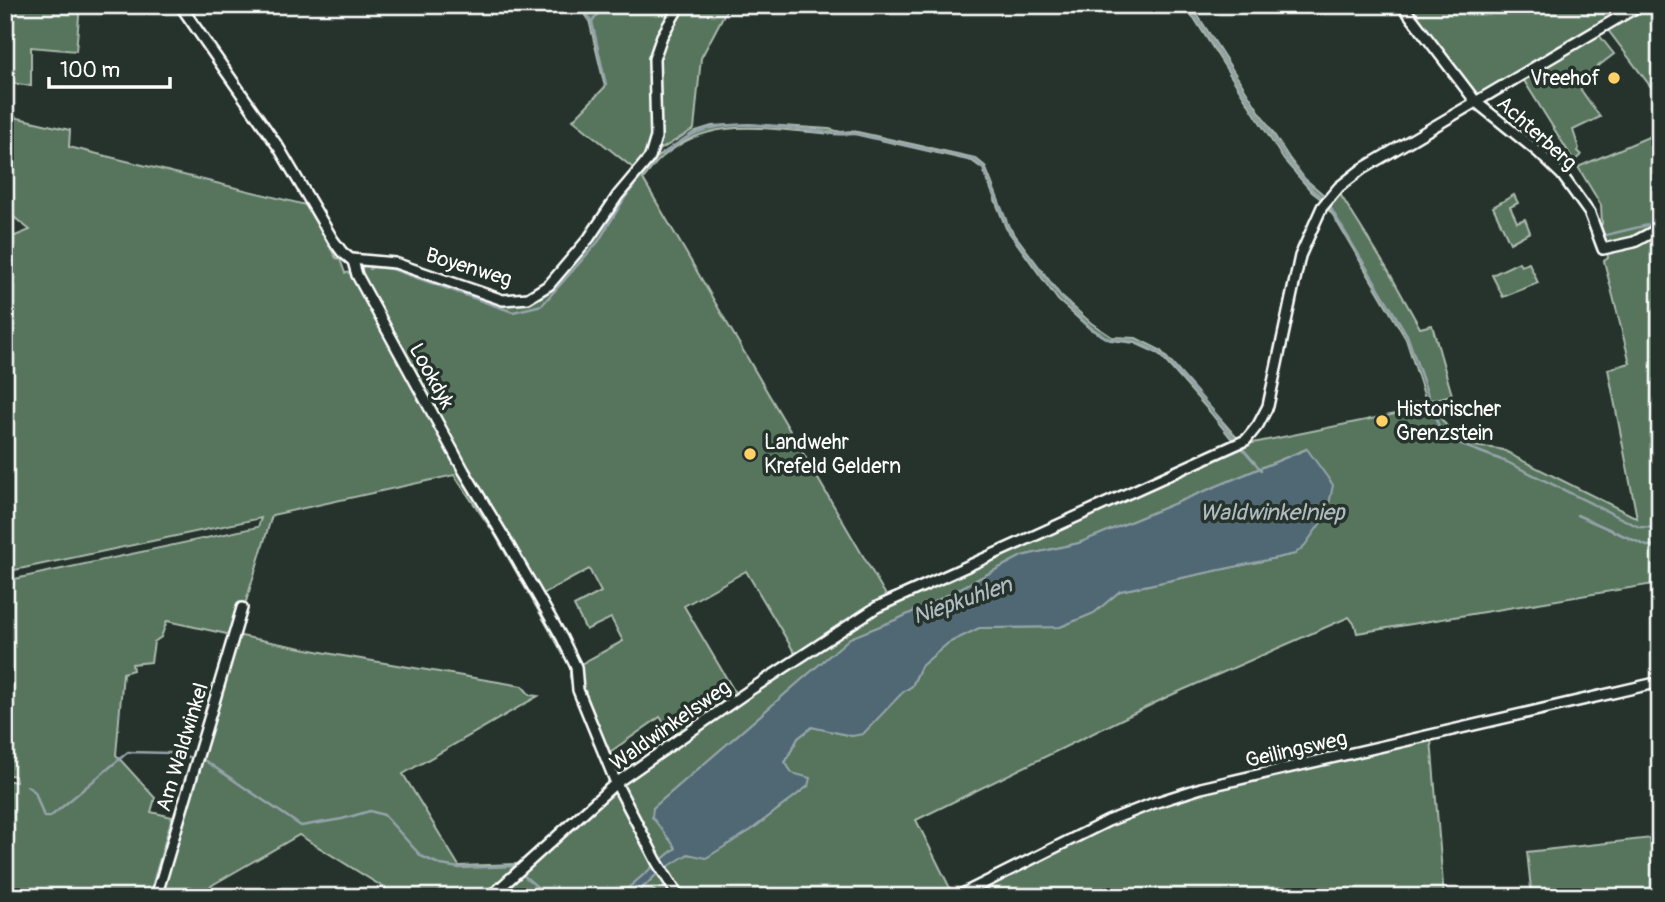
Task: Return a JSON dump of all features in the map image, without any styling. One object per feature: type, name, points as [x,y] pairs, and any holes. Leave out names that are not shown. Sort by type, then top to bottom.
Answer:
[{"type":"street","name":"Lookdyk","points":[[180,5],[279,148],[333,240],[351,259],[357,275],[464,471],[562,639],[576,667],[578,690],[617,783]]},
{"type":"street","name":"Boyenweg","points":[[351,259],[395,263],[503,300],[528,298],[549,285],[589,238],[618,195],[650,157],[656,137],[654,59],[662,36],[680,5]]},
{"type":"street","points":[[1402,5],[1476,102]]},
{"type":"street","name":"Waldwinkelsweg","points":[[490,897],[617,783],[750,690],[886,602],[1246,440],[1268,406],[1300,256],[1322,207],[1339,187],[1362,169],[1640,5]]},
{"type":"street","name":"Achterberg","points":[[1476,102],[1562,175],[1590,214],[1603,249],[1634,242],[1660,228]]},
{"type":"street","name":"Am Waldwinkel","points":[[156,897],[242,608]]},
{"type":"street","name":"Geilingsweg","points":[[956,897],[1108,821],[1201,788],[1660,682]]},
{"type":"street","points":[[617,783],[659,866],[679,897]]},
{"type":"green space","points":[[5,5],[80,5],[76,51],[31,47],[31,86],[5,82]]},
{"type":"green space","points":[[579,5],[676,5],[652,47],[650,144],[646,154],[584,237],[633,168],[573,120],[605,87],[589,20]]},
{"type":"green space","points":[[684,5],[729,5],[701,58],[694,129],[660,150],[658,57]]},
{"type":"green space","points":[[1177,5],[1185,5],[1198,16],[1289,158],[1305,179],[1325,196],[1321,199],[1312,192],[1284,160],[1194,18]]},
{"type":"green space","points":[[1407,5],[1635,5],[1481,94],[1471,92]]},
{"type":"green space","points":[[1651,5],[1660,5],[1660,99],[1608,30]]},
{"type":"green space","points":[[1599,35],[1614,54],[1584,77],[1581,90],[1600,117],[1573,130],[1579,149],[1577,151],[1581,155],[1574,161],[1523,79]]},
{"type":"green space","points":[[5,115],[70,130],[69,147],[306,205],[336,258],[340,259],[345,273],[354,272],[572,664],[578,702],[570,677],[570,666],[494,533],[454,475],[272,515],[236,635],[522,686],[530,695],[538,696],[403,774],[459,866],[516,864],[519,867],[483,897],[399,897],[299,835],[195,897],[159,897],[236,636],[167,621],[161,637],[154,642],[151,662],[132,664],[133,670],[123,673],[116,755],[155,798],[151,812],[172,817],[149,897],[5,897],[6,780],[16,782],[15,776],[5,774],[5,581],[258,527],[261,518],[5,572],[5,240],[30,230],[5,210]]},
{"type":"green space","points":[[749,124],[853,131],[975,158],[985,166],[1009,227],[1061,296],[1091,323],[1112,337],[1136,338],[1160,350],[1239,440],[1234,442],[1159,354],[1135,343],[1110,340],[1090,329],[1058,300],[1006,228],[983,169],[972,161],[854,134],[735,128],[699,135],[682,143],[659,160],[643,179],[887,597],[796,655],[746,571],[684,606],[737,696],[682,733],[670,731],[660,717],[610,752],[581,690],[577,669],[360,276],[361,269],[365,265],[386,264],[506,303],[555,284],[646,167],[696,131],[712,126]],"holes":[[[589,569],[601,592],[574,606],[586,630],[611,618],[623,641],[581,664],[543,594]]]},
{"type":"green space","points":[[1660,132],[1660,225],[1628,242],[1603,245],[1598,226],[1602,224],[1601,205],[1578,167]]},
{"type":"green space","points":[[1340,194],[1420,328],[1432,325],[1452,395],[1432,400],[1450,431],[1472,445],[1507,452],[1637,518],[1608,369],[1630,363],[1604,261],[1608,258],[1607,251],[1660,231],[1660,583],[1357,633],[1349,617],[1169,696],[916,820],[953,894],[947,897],[681,897],[664,867],[688,854],[707,857],[751,830],[808,786],[792,773],[785,762],[798,738],[812,727],[852,736],[912,686],[921,666],[948,643],[979,628],[1060,627],[1094,613],[1120,591],[1295,554],[1306,449],[1079,543],[1022,556],[936,601],[850,638],[653,808],[653,817],[676,848],[660,861],[624,793],[625,779],[870,614],[1248,444],[1415,410],[1414,403],[1426,401],[1406,339],[1328,209]]},
{"type":"green space","points":[[1514,195],[1518,203],[1510,207],[1517,222],[1525,219],[1530,232],[1510,243],[1493,207]]},
{"type":"green space","points":[[1519,262],[1521,266],[1529,263],[1538,283],[1503,297],[1492,275]]},
{"type":"green space","points":[[1431,739],[1444,897],[964,897],[1109,824],[1155,806],[1198,793]]},
{"type":"green space","points":[[614,792],[619,794],[656,864],[618,897],[495,897]]},
{"type":"green space","points":[[1660,837],[1660,897],[1513,897],[1526,894],[1531,889],[1527,852]]},
{"type":"green space","points":[[660,871],[676,897],[658,897],[654,890],[647,897],[633,897]]},
{"type":"water","name":"Waldwinkelniep","points":[[1307,449],[1333,485],[1327,514],[1305,545],[1295,554],[1120,591],[1094,613],[1060,627],[979,628],[948,643],[921,666],[912,686],[863,734],[852,736],[812,727],[798,738],[785,762],[792,773],[810,778],[808,786],[751,830],[706,858],[688,854],[666,868],[660,861],[676,848],[652,817],[653,808],[850,638],[936,601],[1022,556],[1079,543]]},
{"type":"water","points":[[656,864],[660,871],[633,897],[618,897]]},
{"type":"waterway","points":[[581,5],[592,22],[606,85]]},
{"type":"waterway","points":[[592,22],[605,5]]},
{"type":"waterway","points":[[1181,5],[1197,19],[1288,161],[1322,197]]},
{"type":"waterway","points":[[661,155],[698,132],[725,126],[754,125],[854,133],[975,160],[984,168],[1009,230],[1060,297],[1090,327],[1109,339],[1135,341],[1160,353],[1213,411],[1235,440]]},
{"type":"waterway","points":[[637,182],[654,163]]},
{"type":"waterway","points":[[370,269],[392,269],[513,312],[542,305],[598,242],[634,186]]},
{"type":"waterway","points":[[1331,209],[1407,335],[1440,430],[1462,445],[1507,462],[1639,527],[1660,528]]},
{"type":"waterway","points":[[1602,236],[1660,222]]},
{"type":"waterway","points":[[1243,449],[1261,470]]},
{"type":"waterway","points":[[1577,515],[1647,546],[1660,545]]},
{"type":"waterway","points":[[27,786],[35,792],[44,817],[50,817],[128,752],[170,753],[189,757]]},
{"type":"waterway","points":[[201,758],[301,826],[370,811],[384,815],[421,856],[441,865],[459,868],[516,866]]},
{"type":"waterway","points":[[523,875],[549,897]]},
{"type":"place","name":"Vreehof","points":[[1614,78]]},
{"type":"place","name":"Historischer Grenzstein","points":[[1382,421]]},
{"type":"place","name":"Landwehr Krefeld Geldern","points":[[750,454]]},
{"type":"water label","name":"Niepkuhlen","points":[[962,600]]}]
